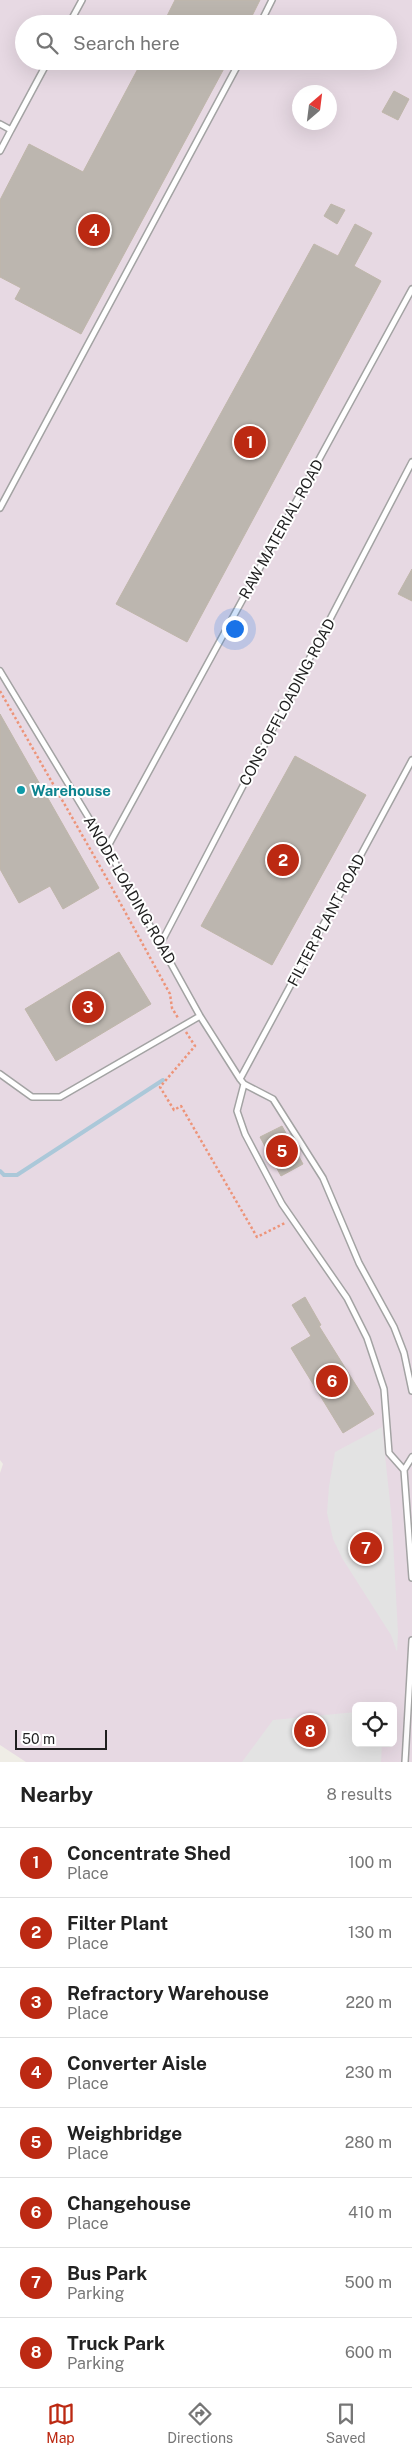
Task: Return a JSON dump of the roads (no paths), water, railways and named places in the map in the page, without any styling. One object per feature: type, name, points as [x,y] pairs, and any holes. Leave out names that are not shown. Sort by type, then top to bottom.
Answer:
[{"type":"lane","points":[[74,15],[82,0]]},
{"type":"lane","points":[[264,15],[272,0]]},
{"type":"lane","points":[[0,151],[43,70]]},
{"type":"lane","points":[[0,508],[235,70]]},
{"type":"lane","points":[[0,124],[11,130]]},
{"type":"lane","name":"RAW MATERIAL ROAD","points":[[108,848],[412,289]]},
{"type":"lane","name":"CONS OFFLOADING ROAD","points":[[161,943],[412,462]]},
{"type":"lane","name":"ANODE LOADING ROAD","points":[[0,671],[108,848],[200,1016],[242,1082]]},
{"type":"lane","name":"FILTER PLANT ROAD","points":[[404,1470],[389,1453],[384,1389],[367,1338],[347,1298],[269,1182],[245,1134],[237,1111],[242,1082],[412,760]]},
{"type":"lane","points":[[0,1074],[32,1097],[60,1097],[200,1016]]},
{"type":"lane","points":[[242,1082],[273,1099],[323,1178],[359,1263],[394,1327],[404,1353],[412,1391]]},
{"type":"lane","points":[[412,1457],[404,1470],[412,1578]]},
{"type":"lane","points":[[405,1762],[412,1640]]},
{"type":"waterway","points":[[0,1171],[4,1175],[17,1175],[163,1080]]},
{"type":"place","name":"Converter Aisle","points":[[94,230]]},
{"type":"place","name":"Concentrate Shed","points":[[250,442]]},
{"type":"place","name":"Warehouse","points":[[21,790]]},
{"type":"place","name":"Filter Plant","points":[[283,860]]},
{"type":"place","name":"Refractory Warehouse","points":[[88,1007]]},
{"type":"place","name":"Weighbridge","points":[[282,1151]]},
{"type":"place","name":"Changehouse","points":[[332,1381]]},
{"type":"place","name":"Bus Park","points":[[366,1548]]},
{"type":"place","name":"Truck Park","points":[[310,1731]]}]
